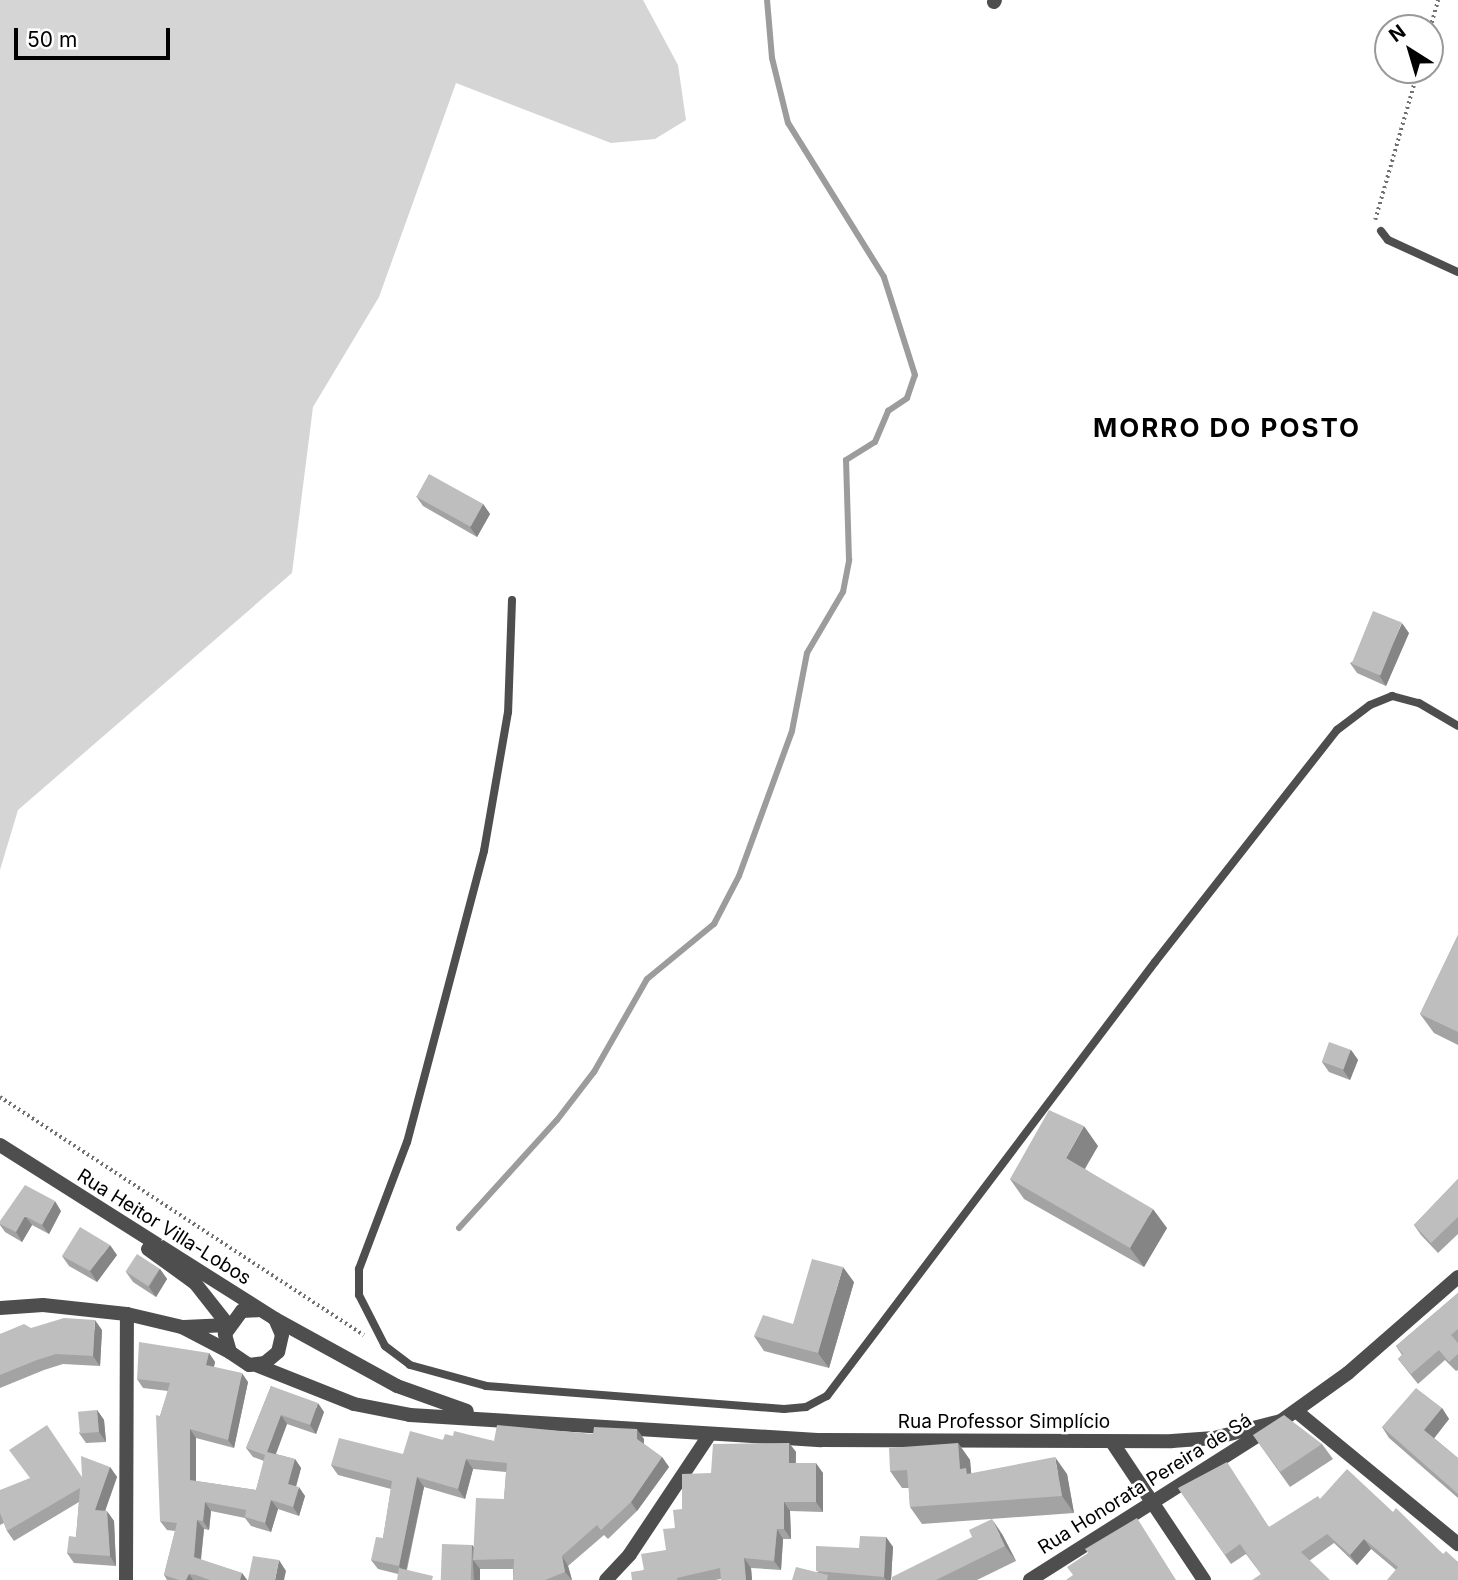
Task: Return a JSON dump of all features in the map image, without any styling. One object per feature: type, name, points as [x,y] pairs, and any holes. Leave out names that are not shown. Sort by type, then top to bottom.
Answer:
[{"type":"street","name":"Rua Heitor Villa-Lobos","points":[[0,1145],[260,1310]]},
{"type":"street","name":"Rua Heitor Villa-Lobos","points":[[48,1176],[195,1283],[228,1325]]},
{"type":"street","name":"Rua Professor Simplício","points":[[256,1365],[388,1413],[710,1434],[1112,1442],[1214,1438],[1281,1420],[1296,1411],[1395,1335],[1458,1276]]},
{"type":"street","points":[[0,1308],[43,1305],[127,1314],[182,1327],[230,1352],[241,1363],[256,1365],[278,1352],[282,1335],[275,1319],[260,1310],[242,1311],[228,1325],[182,1327]]},
{"type":"street","points":[[126,1580],[127,1314]]},
{"type":"street","name":"Rua Professor Simplício","points":[[275,1319],[421,1397],[496,1418]]},
{"type":"street","points":[[228,1325],[230,1352]]},
{"type":"street","points":[[1296,1411],[1458,1544]]},
{"type":"street","name":"Rua Honorata Pereira de Sá","points":[[1030,1580],[1281,1420]]},
{"type":"street","points":[[606,1580],[630,1554],[710,1434]]},
{"type":"street","points":[[1112,1442],[1204,1580]]},
{"type":"lane","points":[[1381,231],[1388,240],[1458,272]]},
{"type":"lane","points":[[512,600],[508,712],[484,852],[407,1142],[359,1269],[359,1295],[385,1346],[410,1365],[486,1386],[784,1409],[806,1407],[827,1396],[1146,973],[1337,730],[1370,705],[1392,696],[1419,703],[1458,726]]},
{"type":"path","points":[[1381,231],[1375,220],[1414,84]]},
{"type":"path","points":[[0,1097],[336,1320],[385,1346]]},
{"type":"shaded area","points":[[0,0],[643,0],[678,65],[686,120],[655,139],[611,143],[456,83],[379,297],[313,407],[292,573],[18,810],[0,870]]},
{"type":"building","points":[[429,474],[483,504],[471,527],[416,497]]},
{"type":"building","points":[[1373,611],[1402,623],[1380,675],[1352,664]]},
{"type":"building","points":[[1458,935],[1458,1032],[1420,1014]]},
{"type":"building","points":[[1329,1042],[1351,1050],[1343,1070],[1322,1062]]},
{"type":"building","points":[[1049,1110],[1084,1126],[1066,1158],[1153,1209],[1130,1248],[1010,1179]]},
{"type":"building","points":[[1458,1179],[1458,1217],[1431,1243],[1414,1225]]},
{"type":"building","points":[[25,1185],[55,1201],[42,1225],[25,1216],[16,1232],[0,1224],[0,1221]]},
{"type":"building","points":[[80,1227],[110,1245],[90,1271],[62,1256]]},
{"type":"building","points":[[137,1254],[160,1269],[148,1286],[126,1272]]},
{"type":"building","points":[[812,1259],[843,1267],[818,1353],[754,1336],[763,1315],[793,1324]]},
{"type":"building","points":[[1458,1293],[1458,1329],[1451,1335],[1458,1343],[1458,1354],[1449,1362],[1439,1350],[1411,1374],[1398,1359],[1403,1354],[1396,1346]]},
{"type":"building","points":[[64,1318],[95,1320],[93,1356],[56,1354],[0,1375],[0,1334],[24,1324],[31,1328]]},
{"type":"building","points":[[139,1342],[209,1353],[206,1365],[242,1373],[228,1440],[190,1429],[190,1480],[256,1490],[265,1455],[246,1448],[271,1386],[318,1403],[310,1425],[281,1415],[267,1452],[295,1459],[288,1484],[299,1487],[293,1507],[271,1500],[265,1523],[245,1517],[246,1510],[205,1502],[203,1521],[197,1520],[194,1557],[242,1573],[240,1580],[210,1580],[189,1574],[186,1580],[179,1580],[164,1575],[177,1523],[160,1521],[156,1415],[160,1416],[170,1383],[137,1379]]},
{"type":"building","points":[[1416,1388],[1442,1408],[1424,1430],[1458,1458],[1458,1494],[1382,1427]]},
{"type":"building","points":[[97,1410],[99,1432],[80,1434],[78,1412]]},
{"type":"building","points":[[1284,1415],[1322,1444],[1280,1472],[1253,1435]]},
{"type":"building","points":[[47,1425],[82,1477],[81,1456],[110,1467],[95,1510],[107,1511],[110,1556],[67,1553],[69,1536],[76,1537],[80,1488],[7,1531],[0,1513],[0,1490],[30,1478],[9,1450]]},
{"type":"building","points":[[497,1425],[593,1434],[594,1427],[637,1429],[637,1439],[662,1457],[631,1502],[601,1530],[597,1525],[562,1556],[565,1572],[545,1580],[513,1580],[514,1559],[473,1560],[476,1498],[504,1499],[507,1463],[466,1459],[458,1489],[417,1477],[399,1566],[371,1560],[376,1537],[383,1538],[392,1481],[331,1465],[339,1438],[403,1454],[410,1431],[443,1440],[445,1434],[453,1436],[454,1431],[494,1441]]},
{"type":"building","points":[[789,1443],[789,1463],[816,1463],[816,1502],[784,1502],[784,1529],[777,1529],[774,1561],[744,1558],[746,1580],[721,1580],[720,1568],[677,1580],[632,1580],[631,1572],[644,1570],[641,1554],[666,1550],[663,1529],[675,1528],[673,1510],[682,1509],[682,1474],[711,1473],[713,1444]]},
{"type":"building","points":[[958,1443],[960,1469],[966,1468],[967,1474],[1055,1457],[1062,1496],[910,1507],[907,1470],[890,1471],[889,1448]]},
{"type":"building","points":[[1227,1462],[1269,1527],[1318,1496],[1320,1499],[1347,1469],[1393,1512],[1396,1508],[1443,1554],[1446,1551],[1458,1562],[1458,1580],[1387,1580],[1398,1567],[1364,1539],[1350,1555],[1327,1534],[1301,1552],[1330,1580],[1252,1580],[1261,1574],[1240,1544],[1225,1555],[1178,1488]]},
{"type":"building","points":[[1137,1518],[1176,1580],[1066,1580],[1073,1575],[1067,1567],[1088,1553],[1085,1549]]},
{"type":"building","points":[[992,1519],[1005,1546],[936,1580],[892,1580],[892,1577],[972,1537],[969,1530]]},
{"type":"building","points":[[860,1536],[886,1537],[884,1577],[816,1571],[816,1546],[859,1548]]},
{"type":"building","points":[[442,1544],[472,1545],[471,1580],[441,1580]]},
{"type":"building","points":[[253,1556],[279,1560],[275,1580],[248,1580]]},
{"type":"building","points":[[796,1567],[828,1575],[827,1580],[792,1580]]},
{"type":"building","points":[[399,1568],[433,1576],[432,1580],[397,1580]]},
{"type":"waterway","points":[[459,1228],[557,1120],[594,1072],[647,979],[714,924],[739,876],[792,731],[807,653],[843,592],[849,560],[846,460],[875,442],[888,411],[907,398],[915,375],[884,277],[788,123],[772,58],[767,0]]},
{"type":"district","name":"MORRO DO POSTO","points":[[1227,428]]}]
